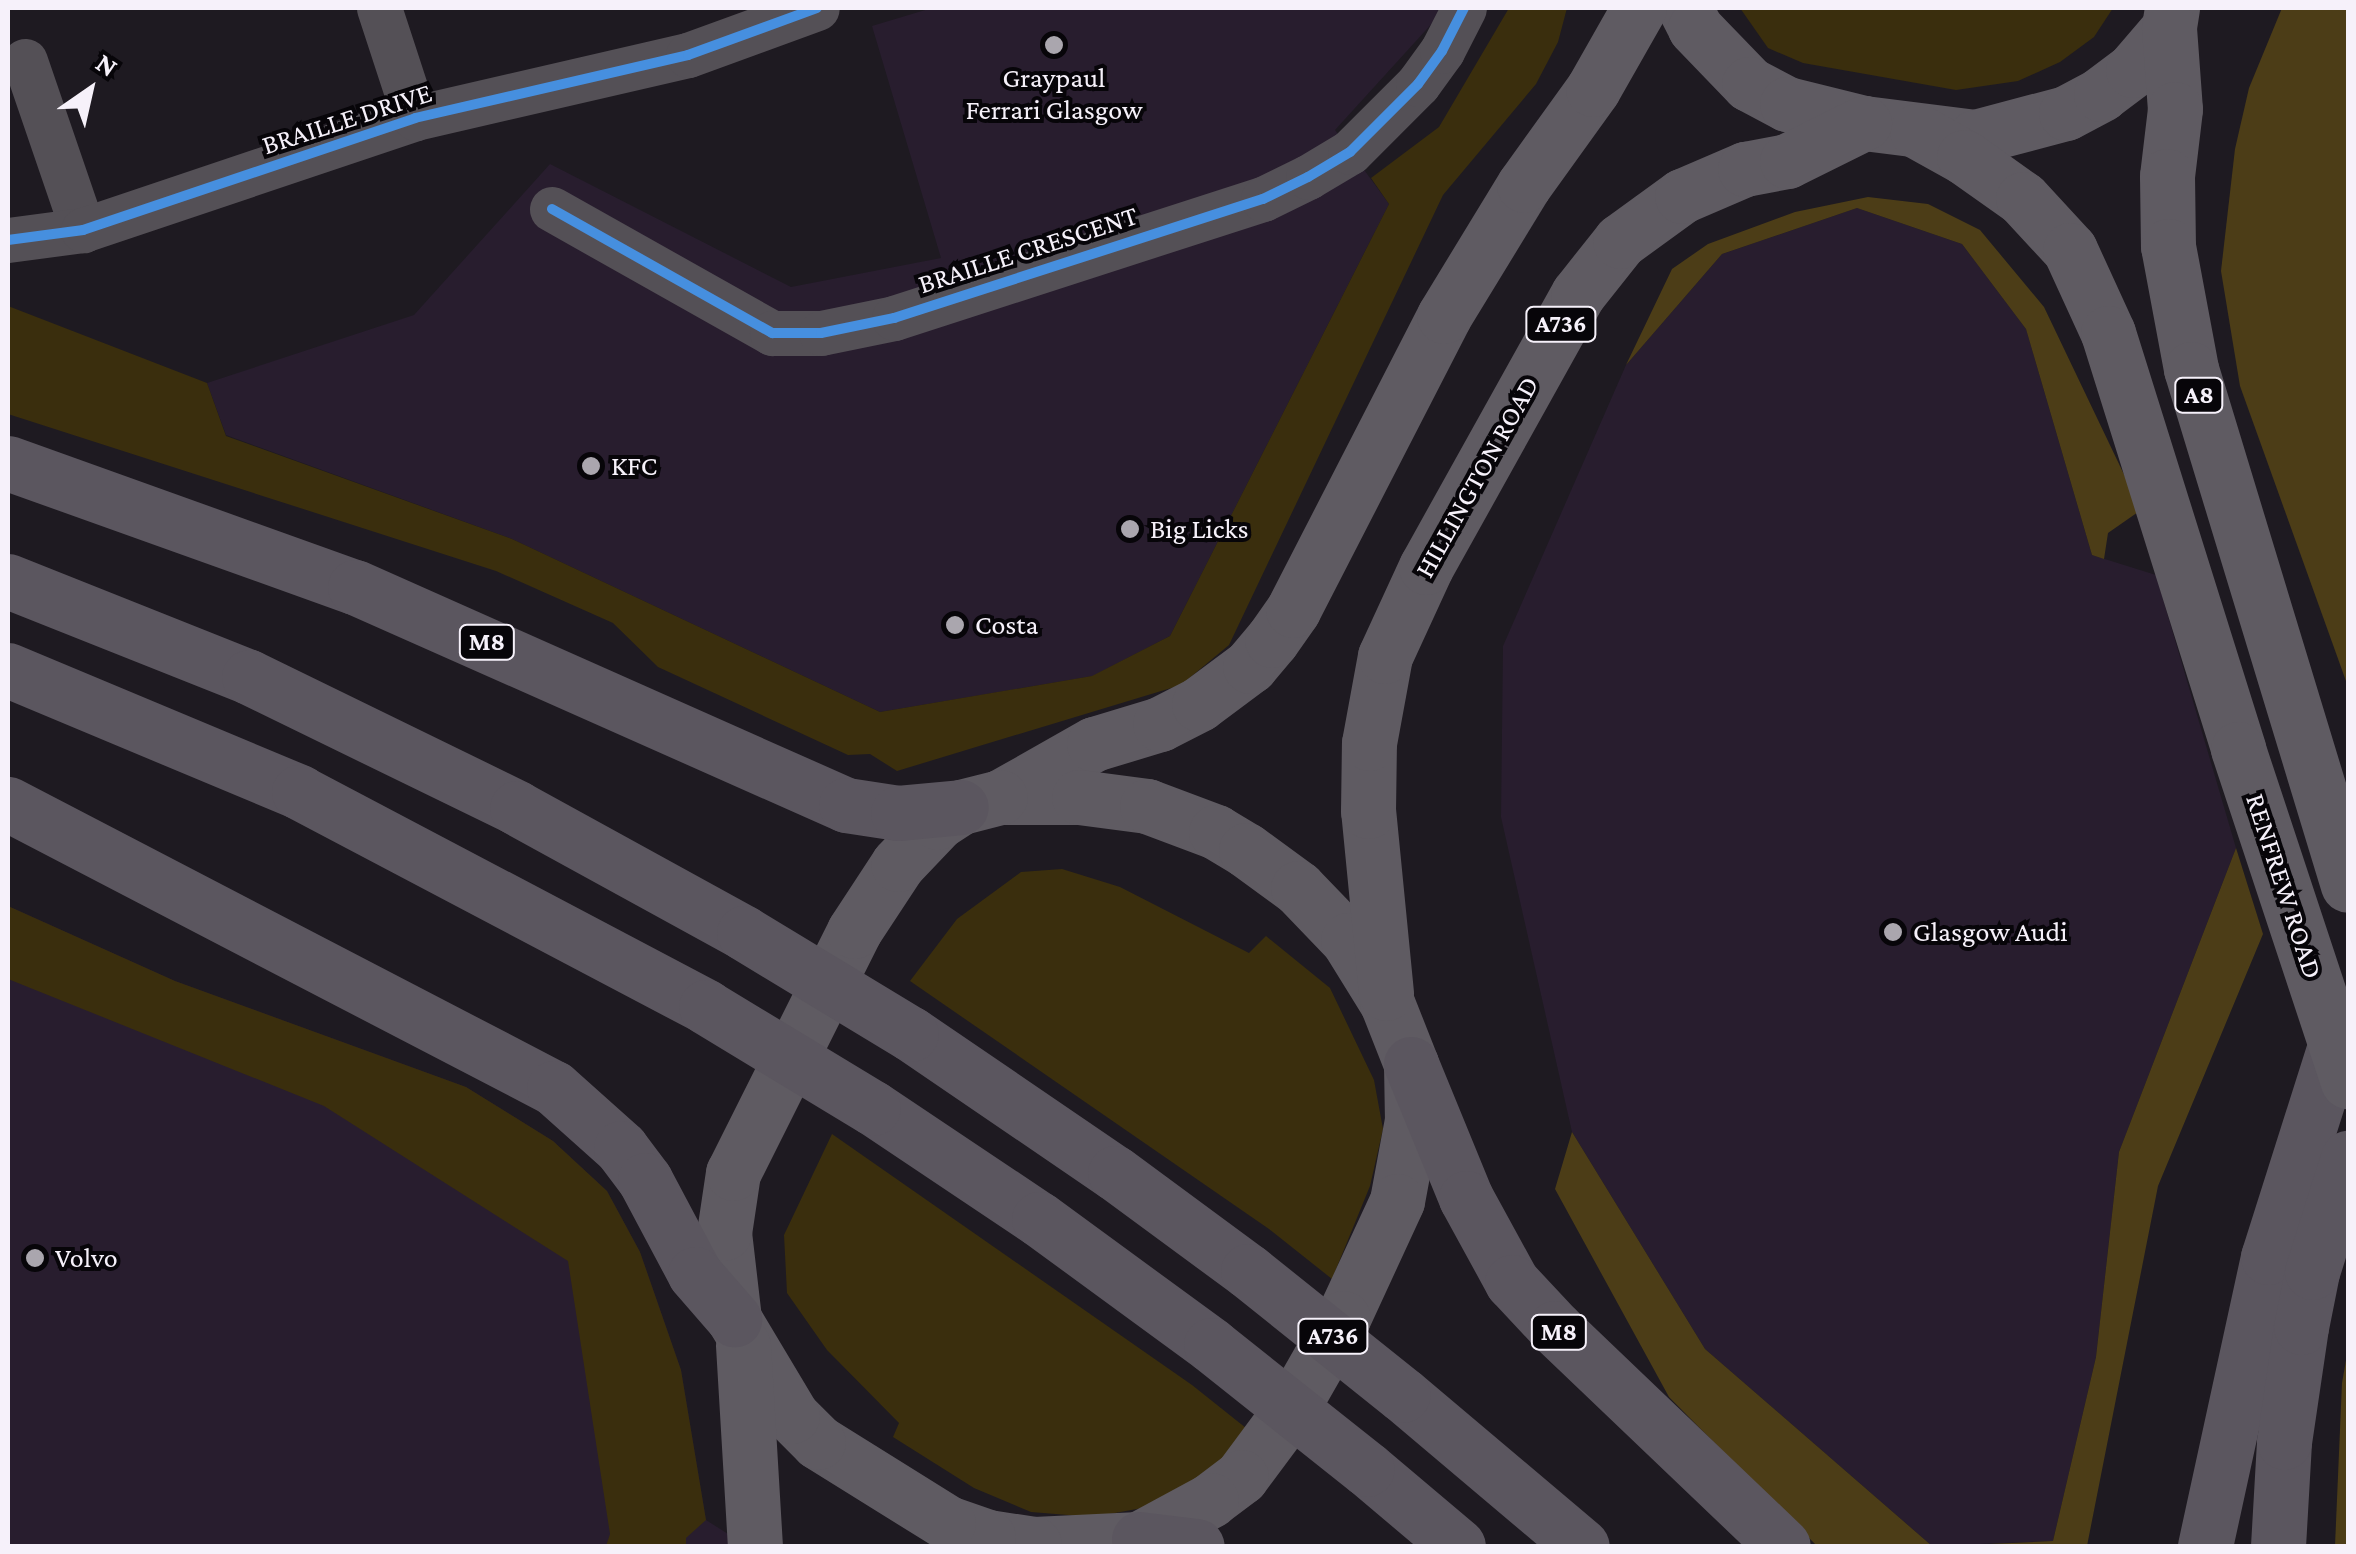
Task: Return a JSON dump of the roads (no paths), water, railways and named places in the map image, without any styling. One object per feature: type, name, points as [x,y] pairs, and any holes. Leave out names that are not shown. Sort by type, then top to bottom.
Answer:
[{"type":"highway","name":"M8","points":[[8,464],[429,617],[846,804],[898,813],[980,802]]},
{"type":"highway","points":[[8,581],[249,678],[517,808],[744,933],[911,1034],[1248,1271],[1582,1546]]},
{"type":"highway","points":[[8,670],[299,792],[706,1007],[873,1108],[1038,1219],[1212,1346],[1458,1546]]},
{"type":"highway","points":[[8,804],[554,1088],[621,1148],[645,1180],[695,1274],[738,1329]]},
{"type":"highway","points":[[2206,1546],[2268,1257],[2348,1004]]},
{"type":"highway","name":"M8","points":[[1411,1064],[1466,1198],[1512,1282],[1783,1546]]},
{"type":"highway","points":[[2278,1546],[2284,1442],[2301,1327],[2312,1272],[2348,1158]]},
{"type":"highway","points":[[1139,1539],[1197,1546]]},
{"type":"main road","name":"A736","points":[[755,1546],[738,1329],[724,1233],[734,1173],[863,915],[918,843],[980,802],[1094,744],[1160,724],[1199,704],[1250,666],[1293,610],[1444,316],[1524,185],[1593,89],[1639,8]]},
{"type":"main road","points":[[1685,8],[1696,28],[1750,84],[1787,104],[1891,127],[1975,137],[2066,113],[2133,70],[2171,18]]},
{"type":"main road","name":"A8","points":[[2171,18],[2174,108],[2167,176],[2168,246],[2191,369],[2348,885]]},
{"type":"main road","name":"RENFREW ROAD","points":[[1891,127],[2010,190],[2070,250],[2108,333],[2238,749],[2348,1081]]},
{"type":"main road","name":"HILLINGTON ROAD","points":[[1386,1003],[1368,811],[1368,743],[1385,656],[1426,567],[1578,294],[1620,241],[1682,196],[1745,170],[1788,161],[1891,127]]},
{"type":"main road","name":"A736","points":[[738,1329],[792,1416],[818,1442],[890,1491],[948,1524],[988,1537],[1070,1545],[1139,1539],[1211,1500],[1240,1477],[1299,1395],[1343,1318],[1396,1201],[1412,1120],[1411,1064],[1369,970],[1325,912],[1285,876],[1216,832],[1147,806],[1113,800],[980,802]]},
{"type":"street","points":[[379,8],[415,118]]},
{"type":"street","name":"BRAILLE DRIVE","points":[[8,240],[83,230],[415,118],[688,54],[764,16],[816,8]]},
{"type":"street","name":"BRAILLE CRESCENT","points":[[552,209],[772,333],[821,332],[894,318],[1262,198],[1308,177],[1350,152],[1418,84],[1464,8]]},
{"type":"street","points":[[25,61],[83,230]]},
{"type":"place","name":"Graypaul Ferrari Glasgow","points":[[1054,45]]},
{"type":"place","name":"KFC","points":[[591,466]]},
{"type":"place","name":"Big Licks","points":[[1130,529]]},
{"type":"place","name":"Costa","points":[[955,625]]},
{"type":"place","name":"Glasgow Audi","points":[[1893,932]]},
{"type":"place","name":"Volvo","points":[[35,1258]]}]
